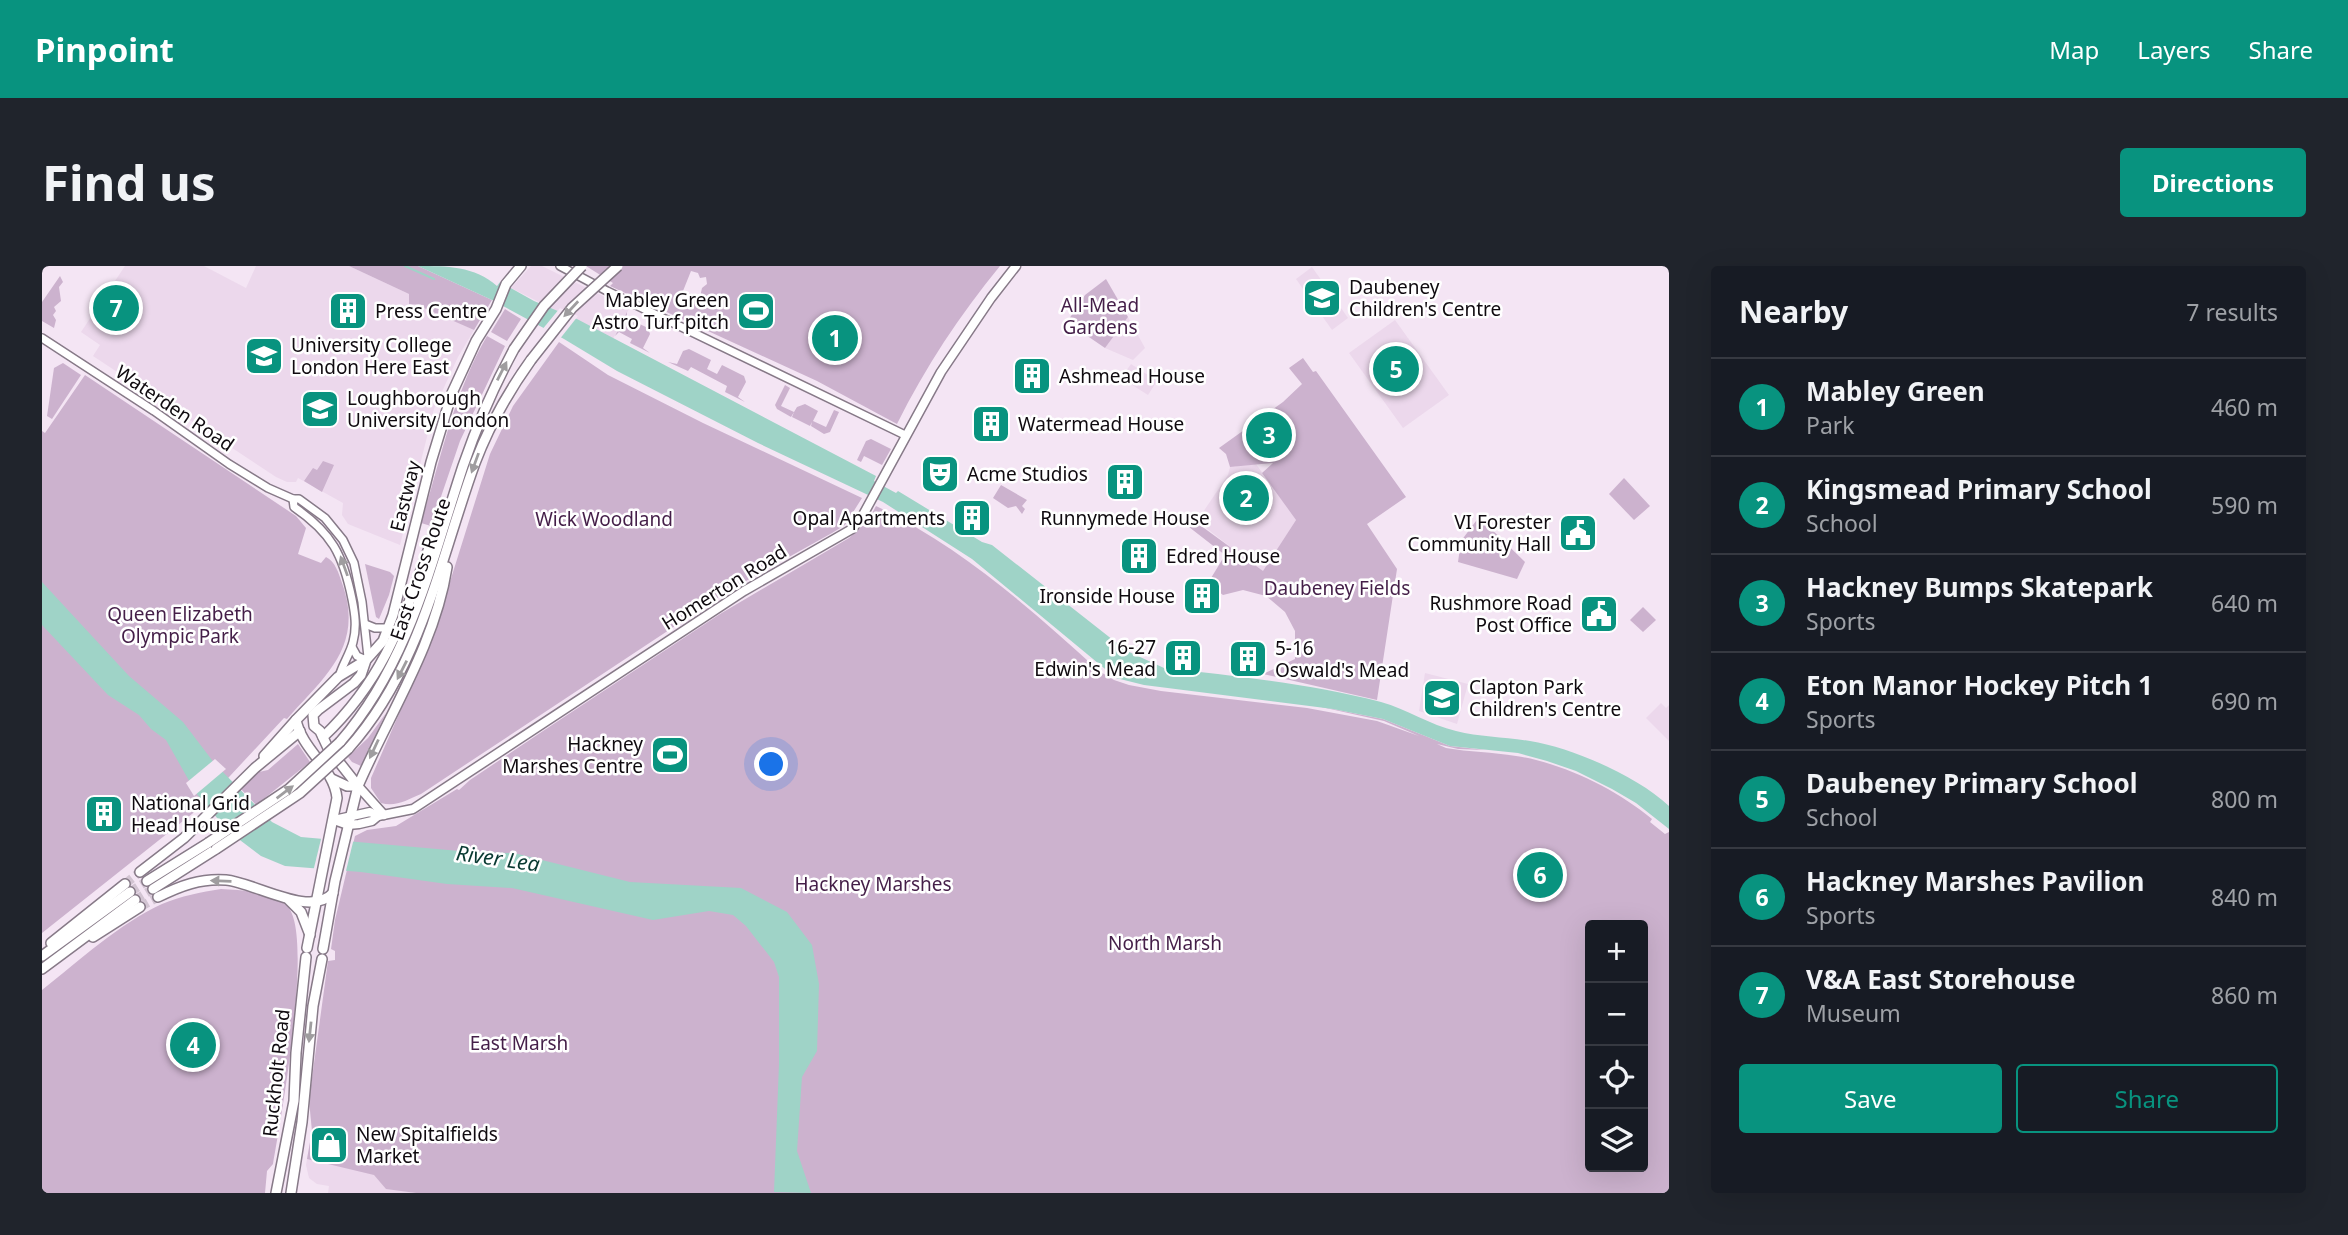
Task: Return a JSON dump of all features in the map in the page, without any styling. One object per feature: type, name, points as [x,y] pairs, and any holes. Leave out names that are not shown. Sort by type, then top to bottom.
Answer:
[{"type":"main road","name":"Eastway","points":[[255,768],[338,677],[367,659],[381,644],[388,628],[452,393],[476,341],[496,309],[506,284],[521,266]]},
{"type":"main road","name":"East Cross Route","points":[[344,745],[379,690],[403,644],[486,406],[514,349],[544,306],[582,266]]},
{"type":"main road","name":"East Cross Route","points":[[285,897],[245,883],[213,880],[153,889],[289,789],[375,716],[400,674],[420,632],[484,441],[500,408],[531,360],[572,308],[618,266]]},
{"type":"main road","name":"Homerton Road","points":[[334,820],[349,820],[370,812],[381,815],[407,811],[419,805],[744,590],[847,533],[863,515],[905,435],[955,351],[1016,266]]},
{"type":"main road","points":[[317,760],[323,737],[355,704],[391,647],[443,512],[459,480]]},
{"type":"main road","points":[[349,820],[358,786],[427,637],[445,576],[451,537]]},
{"type":"main road","name":"Eastway","points":[[315,727],[313,715],[355,683],[367,659]]},
{"type":"main road","points":[[296,720],[317,760],[332,779],[337,798],[334,820]]},
{"type":"main road","points":[[140,872],[199,824],[255,768],[300,731],[315,727],[328,748],[381,815]]},
{"type":"main road","points":[[332,779],[347,786],[358,786]]},
{"type":"main road","name":"Ruckholt Road","points":[[276,1193],[293,1109],[307,952],[334,820]]},
{"type":"main road","name":"Ruckholt Road","points":[[291,1193],[302,1122],[313,1006],[335,881],[349,820]]},
{"type":"main road","points":[[285,897],[316,903],[328,898],[333,892]]},
{"type":"main road","points":[[42,953],[133,896],[63,959],[45,967]]},
{"type":"main road","points":[[285,897],[301,912],[310,934]]},
{"type":"street","points":[[560,266],[905,435]]},
{"type":"street","name":"Waterden Road","points":[[42,338],[229,464],[260,483],[293,499],[299,499],[332,525],[349,549],[359,578],[367,659]]},
{"type":"street","name":"Waterden Road","points":[[293,499],[294,507],[321,527],[342,560],[355,610],[352,647],[338,677]]},
{"type":"street","points":[[365,624],[375,628],[388,628]]},
{"type":"street","points":[[352,647],[357,656],[367,659]]},
{"type":"shaded area","points":[[125,266],[204,266],[246,288],[256,266],[349,266],[409,294],[410,300],[474,330],[434,409],[400,545],[348,524],[342,515],[343,503],[298,478],[296,482],[287,482],[276,477],[93,356],[100,345],[81,332]]},
{"type":"shaded area","points":[[531,266],[542,266],[629,309],[613,339],[511,288]]},
{"type":"shaded area","name":"Daubeney Children's Centre","points":[[1312,267],[1348,318],[1332,330],[1296,279]]},
{"type":"shaded area","points":[[1128,317],[1145,348],[1133,360],[1105,348]]},
{"type":"shaded area","points":[[1395,320],[1449,395],[1403,428],[1349,353]]},
{"type":"shaded area","points":[[1131,364],[1157,381],[1148,395],[1121,378]]},
{"type":"shaded area","points":[[1256,464],[1296,520],[1263,572],[1197,521],[1228,475],[1230,467]]},
{"type":"shaded area","name":"Clapton Park Children's Centre","points":[[1425,673],[1468,684],[1457,724],[1419,711]]},
{"type":"shaded area","points":[[1661,703],[1666,708],[1669,705],[1669,741],[1646,718]]},
{"type":"shaded area","name":"New Spitalfields Market","points":[[309,1100],[386,1188],[416,1193],[328,1193],[329,1186],[317,1184],[309,1178],[306,1165],[312,1131]]},
{"type":"green space","points":[[349,266],[418,266],[492,300],[474,330],[424,308],[424,305],[409,304],[409,294]]},
{"type":"green space","points":[[586,266],[1000,266],[944,342],[897,424],[817,381],[610,286],[613,283]],"holes":[[[691,271],[698,273],[700,278],[706,277],[707,284],[702,288],[700,297],[683,291]]]},
{"type":"green space","points":[[60,276],[63,282],[59,287],[61,301],[54,307],[54,328],[42,321],[42,302]]},
{"type":"green space","name":"All-Mead Gardens","points":[[1106,279],[1128,317],[1105,348],[1067,322],[1085,295]]},
{"type":"green space","points":[[505,309],[521,319],[507,341],[491,332]]},
{"type":"green space","points":[[627,312],[627,318],[648,328],[650,334],[643,348],[650,353],[630,343],[632,339],[619,332],[615,336]]},
{"type":"green space","points":[[487,336],[505,346],[460,441],[431,526],[421,523],[456,404]]},
{"type":"green space","name":"Wick Woodland","points":[[559,342],[608,375],[862,498],[845,525],[728,591],[421,794],[406,801],[381,803],[371,788],[371,778],[433,636],[490,454],[513,406]]},
{"type":"green space","points":[[689,349],[711,360],[707,369],[717,374],[722,365],[744,376],[746,382],[738,397],[745,402],[725,392],[727,386],[691,367],[688,371],[668,362],[677,364],[683,351]]},
{"type":"green space","name":"Daubeney Fields","points":[[1303,358],[1313,372],[1316,371],[1406,497],[1367,524],[1397,569],[1377,700],[1263,674],[1295,659],[1295,631],[1285,612],[1266,596],[1243,590],[1223,595],[1208,583],[1225,555],[1189,527],[1193,520],[1263,571],[1296,520],[1262,473],[1273,463],[1230,467],[1226,454],[1219,448],[1283,402],[1302,384],[1289,368]]},
{"type":"green space","points":[[63,363],[81,375],[52,419],[47,416],[54,368]]},
{"type":"green space","name":"Queen Elizabeth Olympic Park","points":[[85,375],[296,516],[306,528],[298,554],[321,563],[326,557],[334,565],[348,605],[348,625],[344,643],[327,674],[202,806],[42,933],[42,431],[45,433]]},
{"type":"green space","points":[[785,385],[790,388],[781,406],[794,412],[791,417],[775,405]]},
{"type":"green space","points":[[805,404],[818,411],[813,421],[826,427],[834,410],[839,412],[830,432],[824,434],[811,426],[812,422],[810,426],[792,417],[797,407]]},
{"type":"green space","points":[[871,439],[891,449],[882,465],[864,456],[861,462],[857,460],[866,441]]},
{"type":"green space","points":[[323,461],[334,465],[322,492],[304,481],[313,468],[317,470]]},
{"type":"green space","points":[[1624,478],[1650,506],[1634,520],[1609,494]]},
{"type":"green space","points":[[1001,485],[1027,500],[1022,506],[1025,509],[1022,514],[1016,506],[1008,508],[993,498]]},
{"type":"green space","name":"Hackney Marshes","points":[[876,506],[907,522],[966,559],[1099,671],[1114,680],[1161,691],[1307,708],[1377,721],[1419,736],[1384,721],[1308,704],[1383,719],[1450,746],[1486,750],[1458,749],[1437,744],[1446,748],[1534,759],[1570,771],[1606,788],[1638,808],[1665,834],[1669,832],[1669,1193],[416,1193],[386,1189],[374,1175],[307,1159],[312,1131],[309,1100],[328,961],[335,960],[335,951],[331,949],[335,920],[355,836],[367,830],[396,826],[459,790],[470,780],[720,614],[849,538],[868,521]]},
{"type":"green space","points":[[1479,517],[1525,562],[1517,579],[1458,562],[1461,541]]},
{"type":"green space","points":[[365,564],[390,572],[394,576],[379,619],[376,617]]},
{"type":"green space","points":[[1643,607],[1656,620],[1643,632],[1630,620]]},
{"type":"green space","points":[[386,713],[361,766],[352,762],[348,757],[368,738]]},
{"type":"green space","points":[[298,744],[310,762],[256,805],[241,789],[259,772],[268,770]]},
{"type":"green space","points":[[221,889],[256,892],[273,897],[287,906],[295,923],[298,952],[293,1029],[277,1142],[273,1164],[267,1171],[265,1193],[42,1193],[42,990],[100,943],[146,912],[176,899]]},
{"type":"water","points":[[418,266],[460,268],[479,274],[497,286],[500,282],[534,301],[577,319],[876,476],[874,481],[896,493],[898,491],[982,542],[992,545],[1127,651],[1164,668],[1327,690],[1391,705],[1456,731],[1530,741],[1565,750],[1604,765],[1656,795],[1669,806],[1669,829],[1636,803],[1612,789],[1576,771],[1518,753],[1450,746],[1383,719],[1333,709],[1144,685],[1116,678],[972,559],[883,502],[758,443],[617,371],[492,300]]},
{"type":"water","name":"River Lea","points":[[42,582],[129,676],[183,722],[215,764],[272,822],[301,837],[471,852],[514,853],[630,882],[741,888],[787,912],[812,945],[819,984],[817,1051],[802,1077],[797,1151],[811,1193],[774,1192],[779,977],[774,962],[746,926],[733,915],[709,911],[653,920],[512,888],[447,884],[361,872],[285,866],[261,856],[228,831],[196,793],[166,740],[151,729],[139,715],[108,695],[42,625]]},
{"type":"pier","points":[[560,308],[578,316],[559,340],[541,331]]},
{"type":"pier","points":[[215,759],[226,769],[194,796],[186,783]]},
{"type":"pier","points":[[322,835],[354,838],[345,875],[313,872]]},
{"type":"waterway","points":[[405,266],[434,279]]},
{"type":"tunnel","points":[[125,884],[140,872]]},
{"type":"tunnel","points":[[130,892],[147,881]]},
{"type":"tunnel","points":[[135,900],[153,889]]},
{"type":"tunnel","points":[[140,907],[158,897]]},
{"type":"place","name":"Daubeney Children's Centre","points":[[1322,298]]},
{"type":"place","name":"V&A East Storehouse","points":[[116,308]]},
{"type":"place","name":"Press Centre","points":[[348,311]]},
{"type":"place","name":"Mabley Green Astro Turf pitch","points":[[756,311]]},
{"type":"place","name":"Mabley Green","points":[[835,338]]},
{"type":"place","name":"University College London Here East","points":[[264,356]]},
{"type":"place","name":"Daubeney Primary School","points":[[1396,369]]},
{"type":"place","name":"Ashmead House","points":[[1032,376]]},
{"type":"place","name":"Loughborough University London","points":[[320,409]]},
{"type":"place","name":"Watermead House","points":[[991,424]]},
{"type":"place","name":"Hackney Bumps Skatepark","points":[[1269,435]]},
{"type":"place","name":"Acme Studios","points":[[940,474]]},
{"type":"place","name":"Runnymede House","points":[[1125,482]]},
{"type":"place","name":"Kingsmead Primary School","points":[[1246,498]]},
{"type":"place","name":"Opal Apartments","points":[[972,518]]},
{"type":"place","name":"VI Forester Community Hall","points":[[1578,533]]},
{"type":"place","name":"Edred House","points":[[1139,556]]},
{"type":"place","name":"Ironside House","points":[[1202,596]]},
{"type":"place","name":"Rushmore Road Post Office","points":[[1599,614]]},
{"type":"place","name":"16-27 Edwin's Mead","points":[[1183,658]]},
{"type":"place","name":"5-16 Oswald's Mead","points":[[1248,659]]},
{"type":"place","name":"Clapton Park Children's Centre","points":[[1442,698]]},
{"type":"place","name":"Hackney Marshes Centre","points":[[670,755]]},
{"type":"place","name":"National Grid Head House","points":[[104,814]]},
{"type":"place","name":"Hackney Marshes Pavilion","points":[[1540,875]]},
{"type":"place","name":"Eton Manor Hockey Pitch 1","points":[[193,1045]]},
{"type":"place","name":"New Spitalfields Market","points":[[329,1145]]},
{"type":"park label","name":"North Marsh","points":[[1165,943]]},
{"type":"park label","name":"East Marsh","points":[[519,1043]]}]
